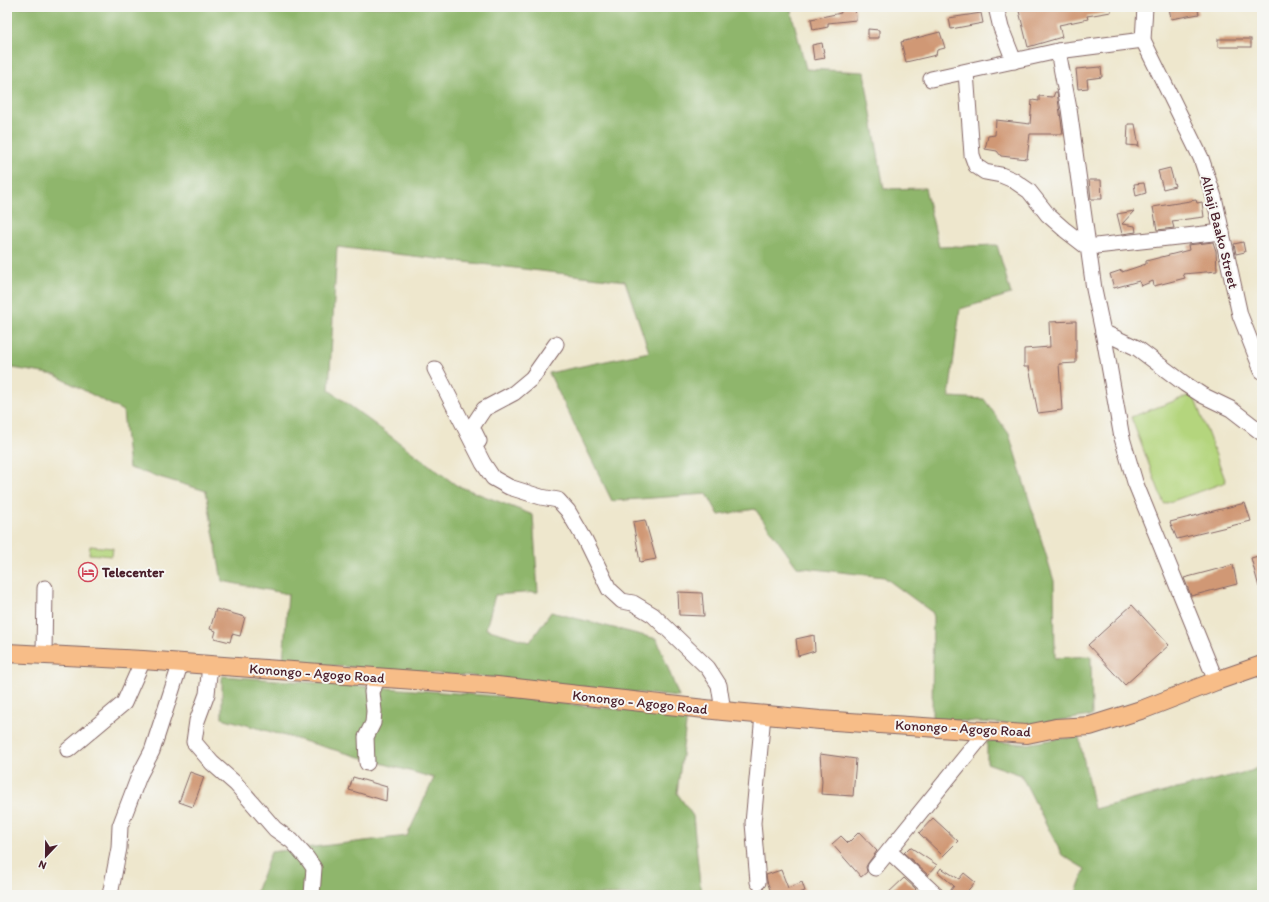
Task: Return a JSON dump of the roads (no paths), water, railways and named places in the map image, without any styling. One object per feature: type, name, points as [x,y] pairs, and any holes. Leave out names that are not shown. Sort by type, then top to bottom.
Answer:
[{"type":"main road","name":"Konongo - Agogo Road","points":[[7,653],[181,662],[497,686],[763,715],[1027,734],[1056,728],[1090,726],[1144,709],[1262,664]]},
{"type":"street","points":[[996,7],[1001,28],[1014,61]]},
{"type":"street","name":"Alhaji Baako Street","points":[[1145,7],[1143,40],[1201,158],[1214,196],[1240,315],[1262,371]]},
{"type":"street","points":[[931,79],[1058,51],[1143,40]]},
{"type":"street","points":[[1058,51],[1069,109],[1087,248],[1122,438],[1135,482],[1216,681]]},
{"type":"street","points":[[966,72],[972,155],[976,166],[985,172],[1001,175],[1012,180],[1029,191],[1048,214],[1064,230],[1087,248],[1222,232]]},
{"type":"street","points":[[1103,332],[1137,348],[1185,384],[1202,395],[1231,409],[1262,433]]},
{"type":"street","points":[[496,474],[472,427],[484,409],[514,393],[532,378],[556,344]]},
{"type":"street","points":[[435,369],[483,463],[494,478],[509,487],[541,497],[558,500],[568,511],[585,540],[609,589],[622,601],[633,603],[653,616],[708,668],[719,685],[722,711]]},
{"type":"street","points":[[44,654],[45,588]]},
{"type":"street","points":[[68,750],[124,702],[143,660]]},
{"type":"street","points":[[110,895],[119,848],[120,826],[139,776],[152,751],[181,662]]},
{"type":"street","points":[[210,665],[207,694],[197,721],[194,742],[212,763],[236,784],[275,829],[292,841],[307,858],[314,868],[312,895]]},
{"type":"street","points":[[367,763],[366,737],[373,723],[374,711],[372,692],[378,677]]},
{"type":"street","points":[[758,882],[753,823],[763,715]]},
{"type":"street","points":[[875,868],[987,730]]},
{"type":"street","points":[[889,851],[936,895]]},
{"type":"place","name":"Telecenter","points":[[88,572]]}]
